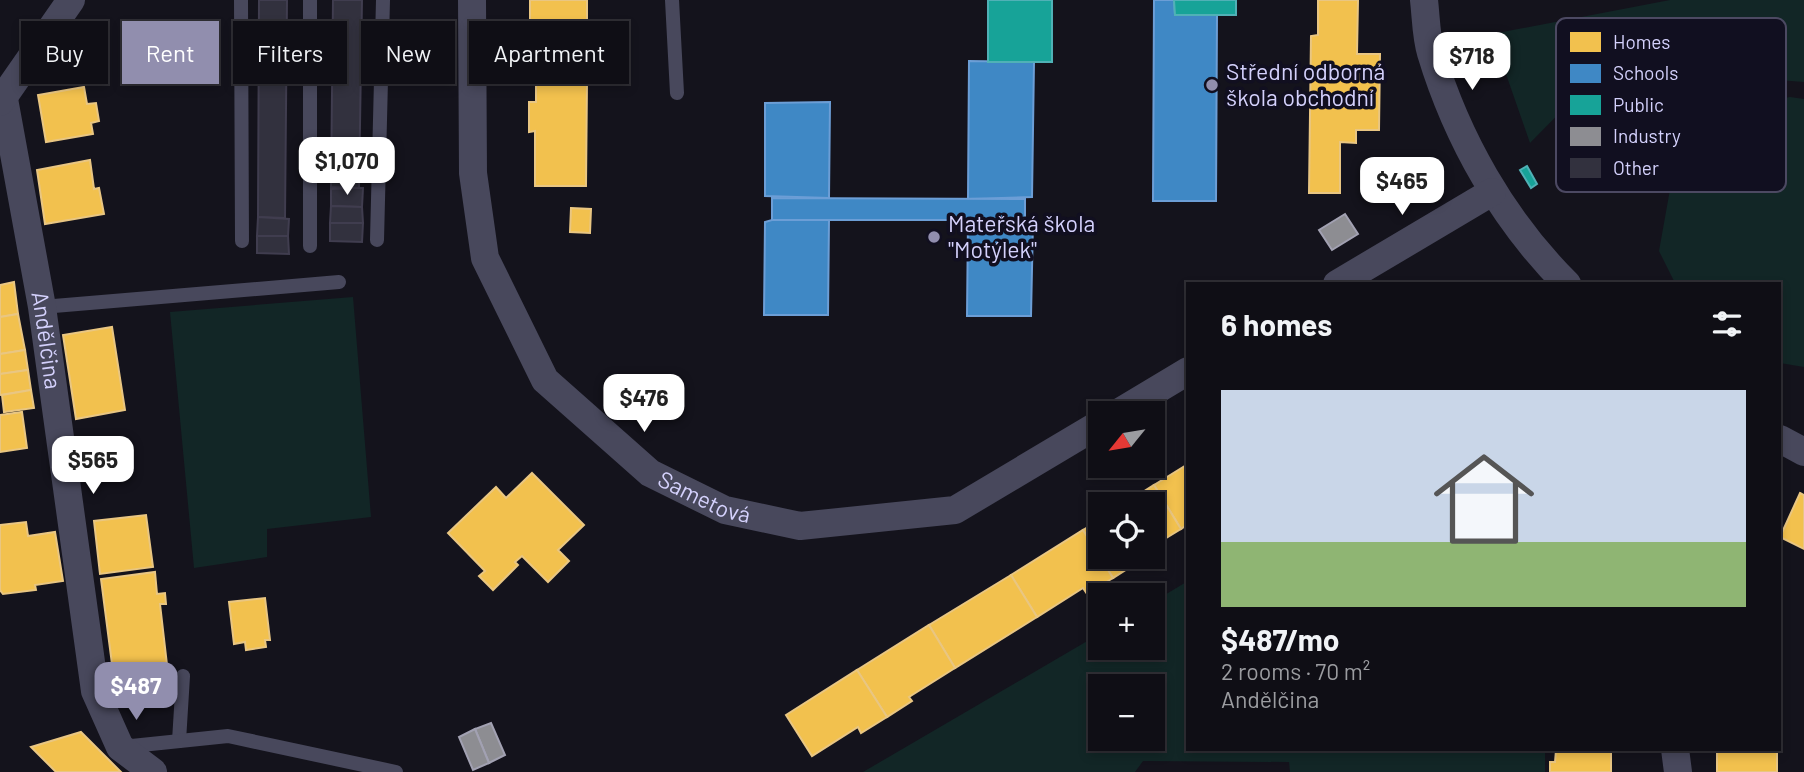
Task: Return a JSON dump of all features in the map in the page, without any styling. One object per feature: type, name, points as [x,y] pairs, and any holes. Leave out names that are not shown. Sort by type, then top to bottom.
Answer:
[{"type":"street","points":[[2,100],[71,0]]},
{"type":"street","name":"Sametová","points":[[472,0],[473,173],[485,258],[544,380],[650,473],[724,510],[800,526],[955,510],[1088,431]]},
{"type":"street","points":[[1424,0],[1430,51],[1457,124],[1492,192],[1565,282]]},
{"type":"street","name":"Andělčina","points":[[2,100],[42,307],[94,691],[120,747],[153,772]]},
{"type":"street","points":[[1340,282],[1492,192]]},
{"type":"street","points":[[1138,401],[1186,372]]},
{"type":"street","points":[[1781,440],[1804,452]]},
{"type":"street","points":[[1675,751],[1678,772]]},
{"type":"lane","points":[[241,0],[242,241]]},
{"type":"lane","points":[[310,0],[310,246]]},
{"type":"lane","points":[[377,240],[383,0]]},
{"type":"lane","points":[[672,0],[677,93]]},
{"type":"lane","points":[[42,307],[339,282]]},
{"type":"lane","points":[[179,741],[183,676]]},
{"type":"lane","points":[[120,747],[228,736],[396,772]]},
{"type":"green space","points":[[1670,0],[1804,0],[1804,82],[1786,81],[1786,18],[1576,18]]},
{"type":"green space","points":[[1556,22],[1556,117],[1530,143],[1492,34]]},
{"type":"green space","points":[[1786,98],[1804,99],[1804,367],[1781,363],[1781,282],[1674,282],[1659,251],[1670,192],[1786,192]]},
{"type":"green space","points":[[353,297],[371,517],[267,529],[267,557],[194,568],[170,312]]},
{"type":"green space","points":[[1186,582],[1186,751],[1545,751],[1545,772],[1290,772],[1289,762],[1143,761],[1135,772],[863,772],[1088,641],[1088,660],[1165,660],[1165,595]]},
{"type":"building: Homes","points":[[530,0],[587,0],[587,21],[530,21]]},
{"type":"building: Homes","points":[[1318,0],[1358,0],[1357,54],[1380,54],[1379,130],[1356,130],[1356,143],[1340,142],[1340,193],[1309,193],[1311,36],[1318,35]]},
{"type":"building: Homes","points":[[536,84],[587,84],[586,186],[535,186],[535,131],[529,132],[529,102],[536,102]]},
{"type":"building: Homes","points":[[84,87],[87,104],[96,103],[99,121],[91,123],[93,134],[46,142],[38,95]]},
{"type":"building: Homes","points":[[90,160],[94,189],[99,188],[104,214],[45,224],[37,170]]},
{"type":"building: Homes","points":[[571,208],[591,209],[590,233],[570,232]]},
{"type":"building: Homes","points":[[14,282],[18,314],[0,317],[0,285]]},
{"type":"building: Homes","points":[[18,314],[25,350],[0,354],[0,317]]},
{"type":"building: Homes","points":[[112,327],[125,410],[76,419],[63,335]]},
{"type":"building: Homes","points":[[25,350],[28,370],[0,374],[0,354]]},
{"type":"building: Homes","points":[[28,370],[31,390],[0,395],[0,374]]},
{"type":"building: Homes","points":[[31,390],[34,408],[4,412],[2,395]]},
{"type":"building: Homes","points":[[22,412],[27,448],[0,452],[0,415]]},
{"type":"building: Homes","points":[[1186,465],[1186,525],[1181,529],[1165,503],[1165,492],[1158,492],[1154,485]]},
{"type":"building: Homes","points":[[532,473],[584,525],[558,550],[569,561],[548,582],[522,556],[515,562],[518,565],[493,590],[479,576],[485,571],[448,533],[496,487],[506,498]]},
{"type":"building: Homes","points":[[1154,485],[1158,492],[1143,492]]},
{"type":"building: Homes","points":[[1800,493],[1804,495],[1804,549],[1781,538]]},
{"type":"building: Homes","points":[[1165,503],[1181,529],[1165,539]]},
{"type":"building: Homes","points":[[146,515],[153,567],[100,574],[94,521]]},
{"type":"building: Homes","points":[[26,522],[28,536],[55,532],[63,581],[35,585],[36,590],[3,594],[0,590],[0,525]]},
{"type":"building: Homes","points":[[1083,530],[1088,538],[1088,569],[1107,569],[1113,578],[1105,583],[1088,583],[1088,593],[1083,588],[1037,617],[1011,575]]},
{"type":"building: Homes","points":[[1107,569],[1127,569],[1113,578]]},
{"type":"building: Homes","points":[[155,572],[157,594],[165,593],[166,604],[160,604],[167,665],[113,672],[101,579]]},
{"type":"building: Homes","points":[[1011,575],[1037,617],[955,668],[929,625]]},
{"type":"building: Homes","points":[[265,598],[270,640],[265,640],[266,647],[246,650],[245,642],[234,644],[229,602]]},
{"type":"building: Homes","points":[[929,625],[955,668],[909,697],[912,701],[887,717],[857,670]]},
{"type":"building: Homes","points":[[857,670],[887,717],[861,733],[858,727],[812,756],[786,715]]},
{"type":"building: Homes","points":[[81,732],[121,772],[56,772],[31,747]]},
{"type":"building: Homes","points":[[1556,751],[1611,751],[1611,772],[1550,772],[1550,762],[1555,762]]},
{"type":"building: Homes","points":[[1717,751],[1777,751],[1777,772],[1717,772]]},
{"type":"building: Schools","points":[[1154,0],[1174,0],[1175,15],[1217,15],[1216,201],[1153,201]]},
{"type":"building: Schools","points":[[969,61],[1034,62],[1032,197],[968,199]]},
{"type":"building: Schools","points":[[830,102],[829,198],[765,196],[765,103]]},
{"type":"building: Schools","points":[[772,198],[1025,199],[1025,220],[772,220]]},
{"type":"building: Schools","points":[[829,220],[828,315],[764,315],[765,222]]},
{"type":"building: Schools","points":[[968,220],[1033,222],[1031,316],[967,316]]},
{"type":"building: Public","points":[[988,0],[1052,0],[1052,62],[988,62]]},
{"type":"building: Public","points":[[1174,0],[1236,0],[1236,15],[1175,15]]},
{"type":"building: Public","points":[[1527,166],[1537,184],[1531,188],[1520,170]]},
{"type":"building: Industry","points":[[1345,214],[1358,234],[1332,250],[1319,230]]},
{"type":"building: Industry","points":[[491,723],[505,755],[489,763],[475,729]]},
{"type":"building: Industry","points":[[475,729],[489,763],[473,770],[459,737]]},
{"type":"building: Other","points":[[259,0],[287,0],[287,21],[259,21]]},
{"type":"building: Other","points":[[333,0],[362,0],[359,188],[331,187],[332,84],[347,84],[347,21],[333,21]]},
{"type":"building: Other","points":[[259,84],[286,84],[285,218],[258,217]]},
{"type":"building: Other","points":[[363,188],[362,207],[331,206],[331,189]]},
{"type":"building: Other","points":[[331,206],[362,207],[363,223],[330,223]]},
{"type":"building: Other","points":[[258,217],[289,219],[288,236],[257,236]]},
{"type":"building: Other","points":[[330,223],[363,223],[362,242],[330,241]]},
{"type":"building: Other","points":[[257,236],[288,236],[289,254],[257,253]]},
{"type":"place","name":"Střední odborná škola obchodní","points":[[1212,85]]},
{"type":"place","name":"Mateřská škola \"Motýlek\"","points":[[934,237]]}]
